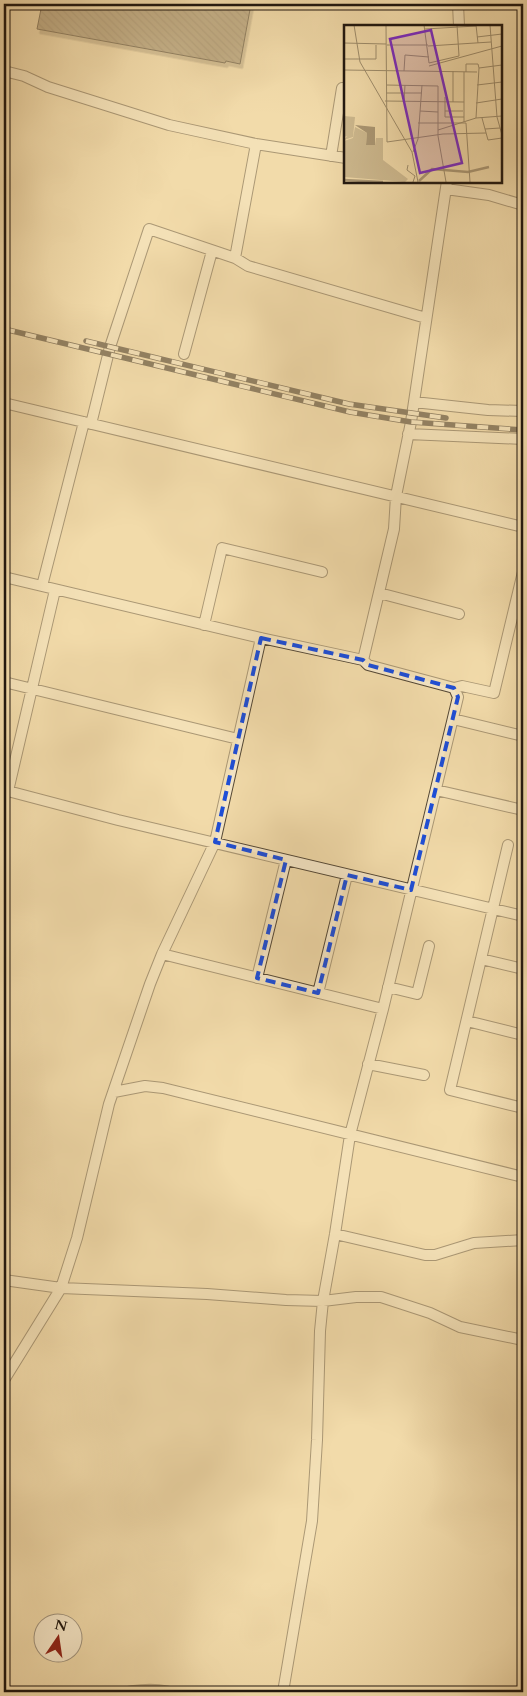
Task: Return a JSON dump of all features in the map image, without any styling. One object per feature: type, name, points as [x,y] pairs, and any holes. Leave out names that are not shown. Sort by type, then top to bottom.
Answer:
[{"type":"street","points":[[458,4],[459,25]]},
{"type":"street","points":[[4,71],[24,76],[48,87],[169,125],[256,144],[344,158]]},
{"type":"street","points":[[332,156],[342,88]]},
{"type":"street","points":[[235,258],[256,144]]},
{"type":"street","points":[[363,660],[394,529],[396,496],[414,402],[447,185],[523,205]]},
{"type":"street","points":[[42,586],[87,423],[148,229],[235,258],[248,266],[426,318]]},
{"type":"street","points":[[184,354],[212,250]]},
{"type":"street","points":[[414,402],[488,410],[523,411]]},
{"type":"street","points":[[4,403],[523,527]]},
{"type":"street","points":[[408,434],[523,439]]},
{"type":"street","points":[[204,625],[222,548],[322,572]]},
{"type":"street","points":[[4,577],[204,625],[363,660],[368,665],[454,688],[462,686],[494,694],[523,572]]},
{"type":"street","points":[[55,590],[6,790],[118,820],[523,916]]},
{"type":"street","points":[[379,593],[459,614]]},
{"type":"street","points":[[4,1380],[61,1288],[77,1238],[109,1104],[150,984],[162,954],[215,842],[261,638]]},
{"type":"street","points":[[4,682],[238,739]]},
{"type":"street","points":[[283,1692],[312,1521],[317,1448],[320,1331],[323,1301],[350,1135],[383,1009],[453,719],[458,697],[454,688]]},
{"type":"street","points":[[453,719],[523,736]]},
{"type":"street","points":[[436,790],[523,810]]},
{"type":"street","points":[[508,845],[450,1090],[523,1108]]},
{"type":"street","points":[[257,978],[286,860]]},
{"type":"street","points":[[318,993],[348,875]]},
{"type":"street","points":[[388,987],[417,994],[429,946]]},
{"type":"street","points":[[162,954],[383,1009]]},
{"type":"street","points":[[481,959],[523,969]]},
{"type":"street","points":[[467,1021],[523,1035]]},
{"type":"street","points":[[368,1064],[424,1075]]},
{"type":"street","points":[[114,1092],[145,1086],[163,1088],[523,1177]]},
{"type":"street","points":[[335,1234],[425,1255],[435,1255],[474,1243],[523,1240]]},
{"type":"street","points":[[4,1280],[61,1288],[323,1301],[356,1297],[381,1297],[430,1313],[460,1328],[523,1340]]},
{"type":"highlighted area","points":[[261,638],[363,660],[368,665],[454,688],[458,697],[411,890],[347,875],[318,993],[257,978],[286,860],[215,842]]},
{"type":"building","points":[[42,4],[251,4],[240,64],[226,61],[225,63],[37,29]]},
{"type":"waterway","points":[[110,1692],[147,1686],[165,1687],[183,1692]]},
{"type":"railway","points":[[4,329],[350,412],[411,422],[523,430]]},
{"type":"railway","points":[[86,341],[349,404],[446,418]]}]
